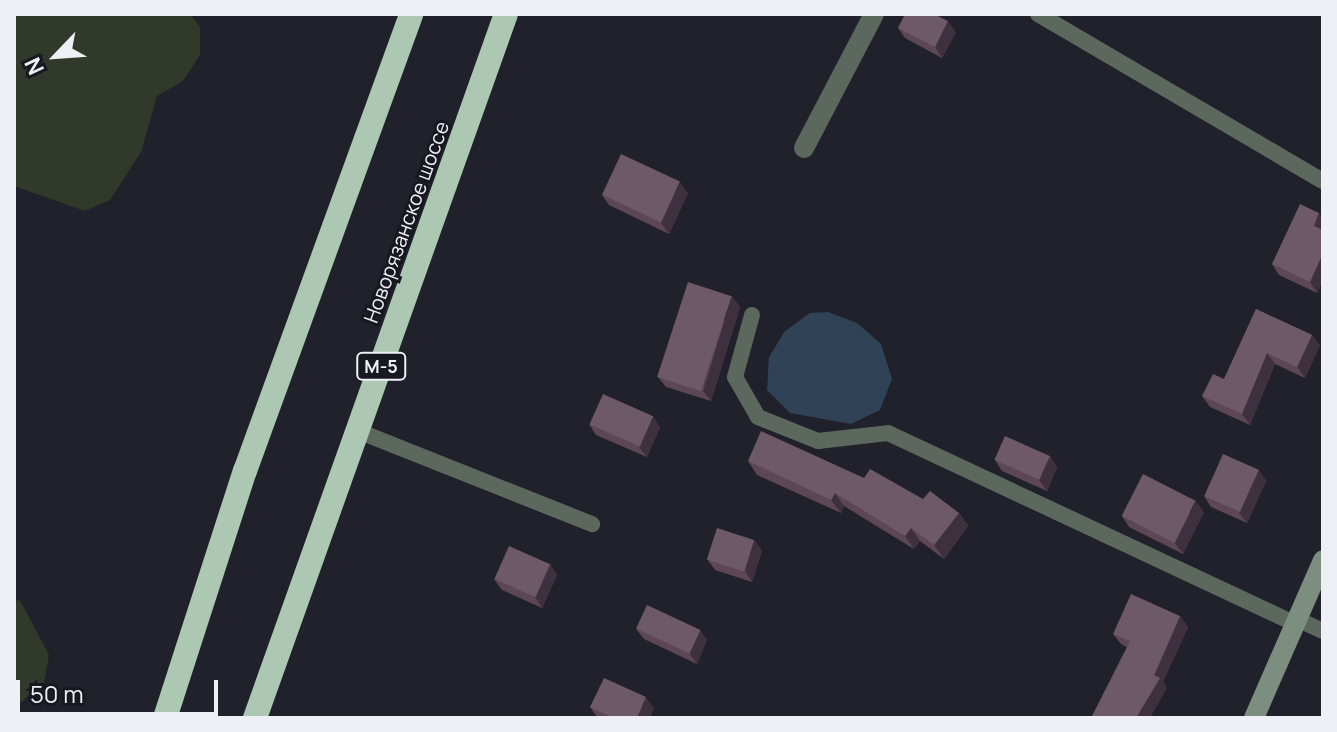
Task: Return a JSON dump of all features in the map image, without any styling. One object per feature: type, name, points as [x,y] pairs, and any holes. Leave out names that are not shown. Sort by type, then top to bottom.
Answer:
[{"type":"highway","points":[[165,718],[245,471],[411,14]]},
{"type":"highway","name":"Новорязанское шоссе","points":[[255,718],[506,14]]},
{"type":"main road","points":[[1254,718],[1323,560]]},
{"type":"street","points":[[804,148],[874,14]]},
{"type":"lane","points":[[1038,14],[1323,181]]},
{"type":"lane","points":[[752,315],[735,377],[758,417],[818,441],[888,433],[1296,622],[1323,631]]},
{"type":"lane","points":[[358,431],[592,524]]},
{"type":"green space","points":[[14,14],[190,14],[200,27],[200,55],[183,81],[157,96],[141,152],[110,200],[85,211],[14,186]]},
{"type":"green space","points":[[20,600],[49,655],[44,683],[14,708],[14,601]]},
{"type":"water","points":[[828,312],[857,323],[881,344],[892,379],[880,410],[851,424],[790,413],[767,390],[769,357],[785,331],[810,313]]},
{"type":"building","points":[[905,14],[934,14],[948,21],[935,47],[898,28]]},
{"type":"building","points":[[621,154],[680,181],[661,222],[602,195]]},
{"type":"building","points":[[1300,204],[1319,213],[1314,226],[1323,230],[1323,253],[1310,282],[1272,264]]},
{"type":"building","points":[[688,282],[732,296],[701,391],[657,377]]},
{"type":"building","points":[[1256,309],[1312,335],[1297,367],[1267,353],[1242,414],[1202,396],[1213,374],[1224,379]]},
{"type":"building","points":[[603,394],[653,416],[640,447],[590,424]]},
{"type":"building","points":[[761,431],[864,478],[870,469],[923,499],[930,491],[959,513],[934,545],[911,528],[905,536],[835,493],[831,500],[748,461]]},
{"type":"building","points":[[1005,436],[1050,456],[1039,480],[994,460]]},
{"type":"building","points":[[1223,454],[1259,470],[1240,512],[1204,496]]},
{"type":"building","points":[[1143,474],[1196,501],[1174,543],[1122,516]]},
{"type":"building","points":[[717,528],[754,540],[744,571],[707,559]]},
{"type":"building","points":[[509,546],[550,564],[535,597],[494,579]]},
{"type":"building","points":[[1131,594],[1180,616],[1154,675],[1160,678],[1136,718],[1091,718],[1130,641],[1113,634]]},
{"type":"building","points":[[647,605],[700,630],[689,653],[636,629]]},
{"type":"building","points":[[604,678],[646,697],[637,718],[614,718],[590,707]]}]
